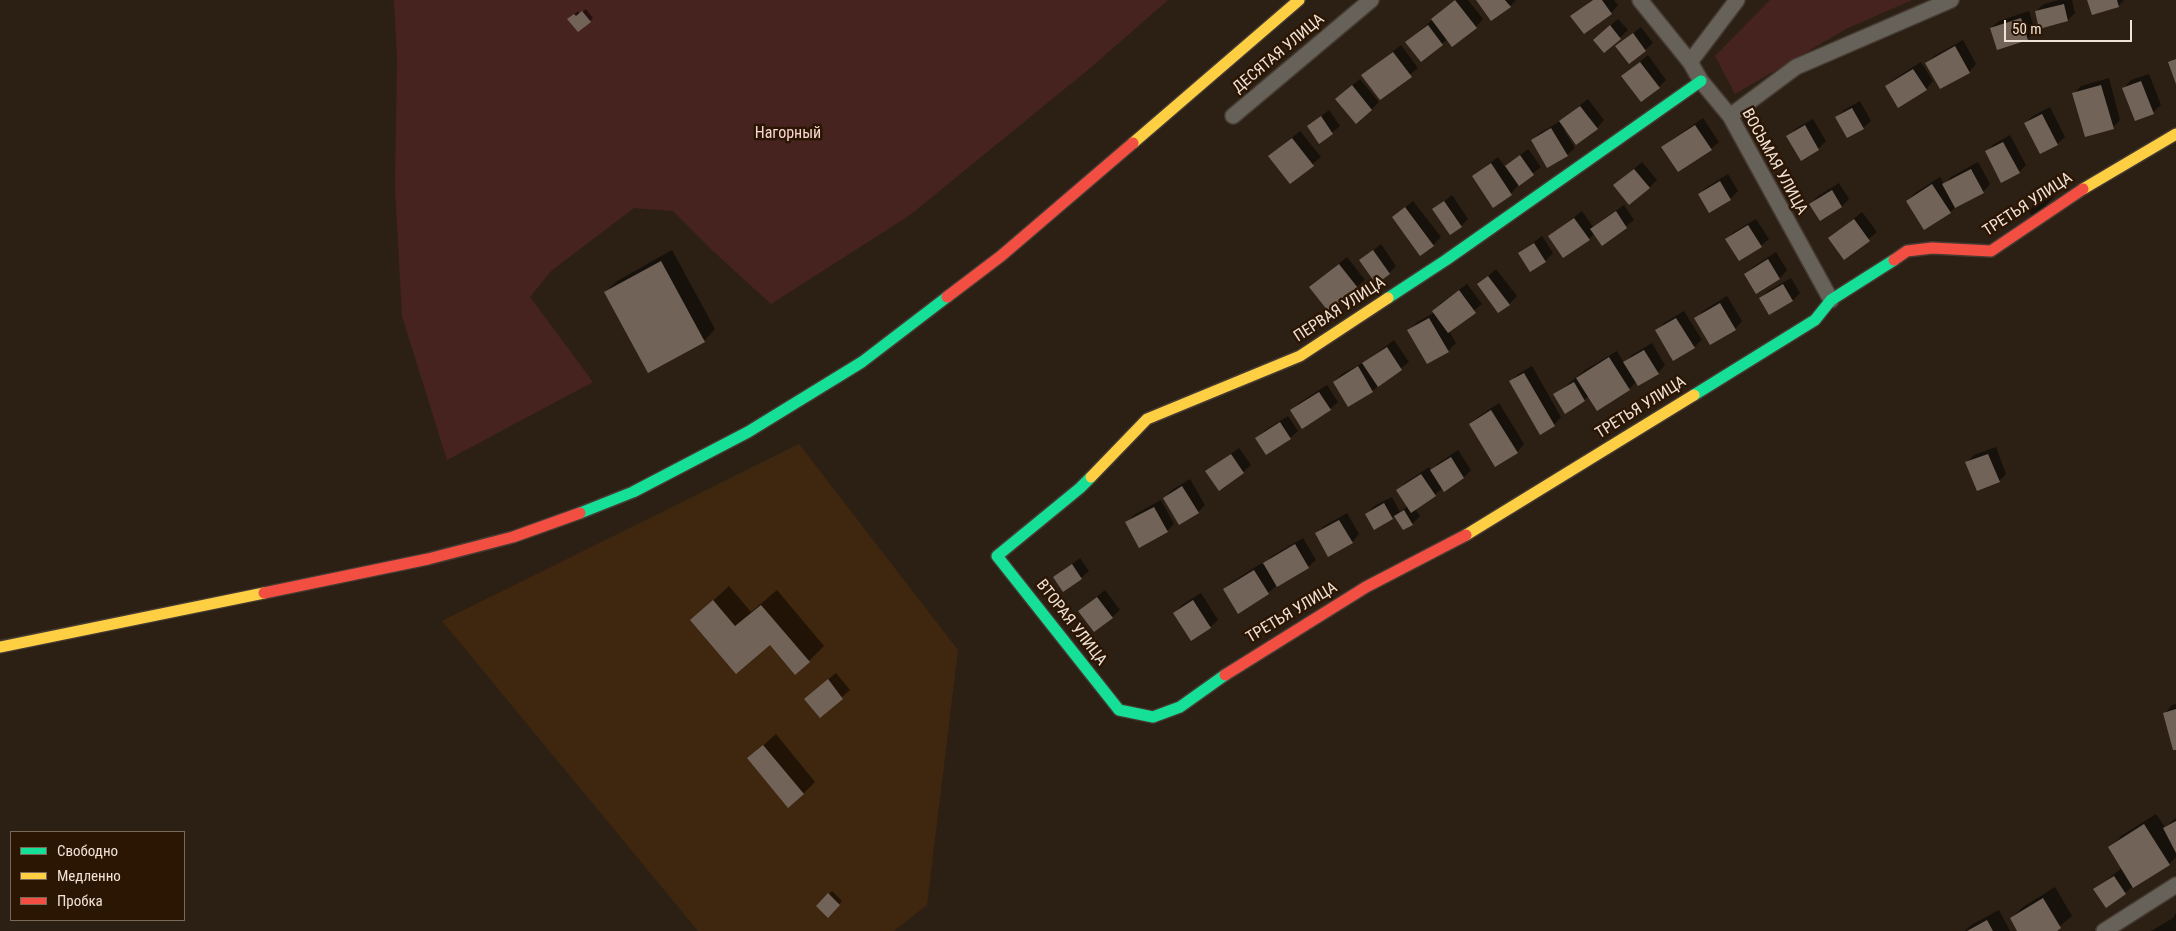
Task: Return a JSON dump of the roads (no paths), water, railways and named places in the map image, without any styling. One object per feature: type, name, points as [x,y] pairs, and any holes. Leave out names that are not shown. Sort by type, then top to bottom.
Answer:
[{"type":"street","points":[[0,647],[428,559],[513,536],[587,511],[633,492],[740,436],[862,362],[1001,256],[1299,0]]},
{"type":"street","name":"ДЕСЯТАЯ УЛИЦА","points":[[1233,116],[1371,0]]},
{"type":"street","name":"ВОСЬМАЯ УЛИЦА","points":[[1640,0],[1690,62],[1700,82],[1730,116],[1831,300]]},
{"type":"street","points":[[1690,62],[1737,0]]},
{"type":"street","points":[[1730,116],[1796,67],[1951,0]]},
{"type":"street","name":"ПЕРВАЯ УЛИЦА","points":[[998,556],[1080,488],[1147,419],[1300,356],[1446,260],[1700,82]]},
{"type":"street","name":"ТРЕТЬЯ УЛИЦА","points":[[1119,710],[1153,717],[1180,707],[1243,662],[1366,587],[1462,538],[1815,320],[1831,300],[1907,251],[1932,248],[1992,251],[2075,194],[2176,134]]},
{"type":"street","name":"ВТОРАЯ УЛИЦА","points":[[998,556],[1119,710]]},
{"type":"street","points":[[2104,931],[2176,885]]},
{"type":"park label","name":"Нагорный","points":[[788,134]]}]
